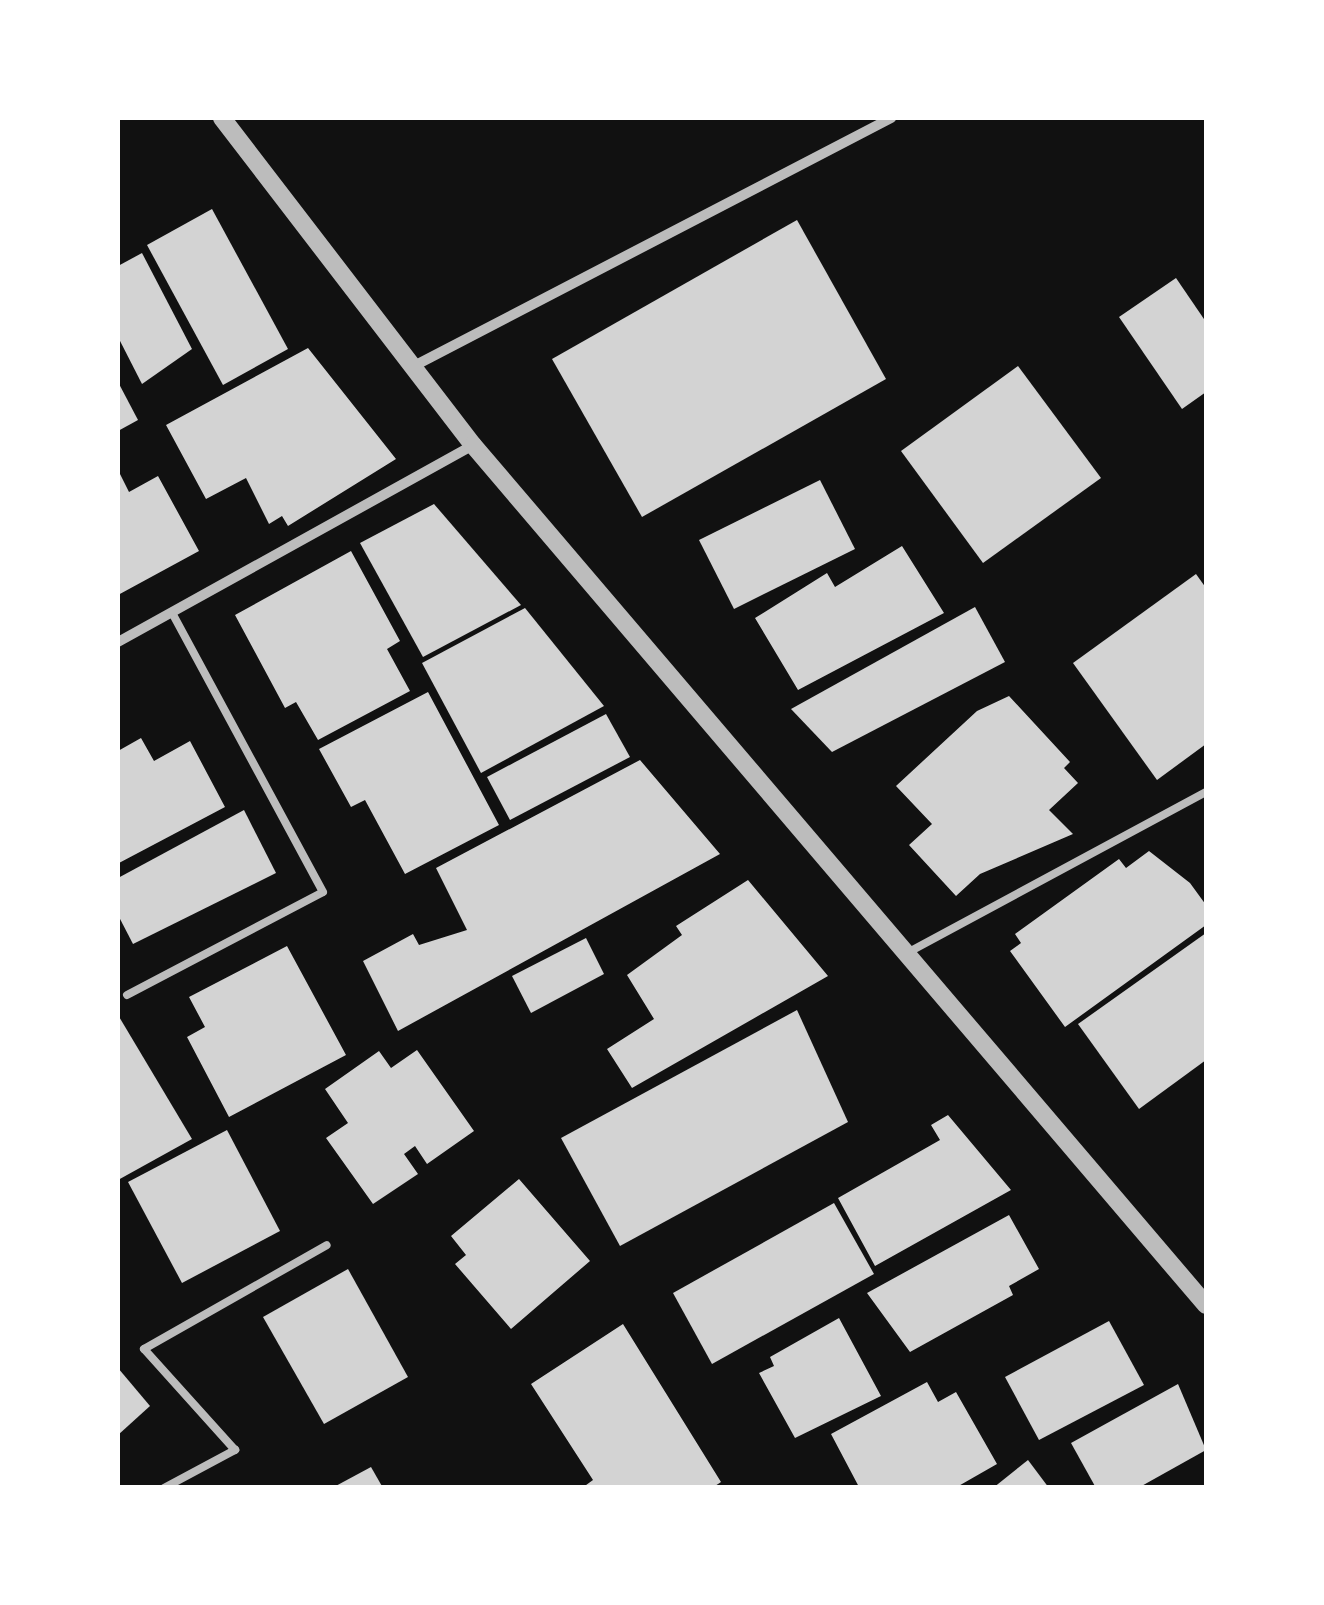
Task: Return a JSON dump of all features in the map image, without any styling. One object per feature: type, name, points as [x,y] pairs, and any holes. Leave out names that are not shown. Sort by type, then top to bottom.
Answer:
[{"type":"street","points":[[222,118],[474,445],[903,955],[1206,1305]]},
{"type":"street","points":[[414,366],[891,118]]},
{"type":"street","points":[[118,642],[474,445]]},
{"type":"lane","points":[[127,995],[323,892],[172,613]]},
{"type":"lane","points":[[903,955],[1206,792]]},
{"type":"lane","points":[[164,1488],[235,1450],[144,1348],[327,1245]]},
{"type":"building","points":[[212,209],[288,349],[223,385],[147,245]]},
{"type":"building","points":[[797,220],[886,379],[642,517],[552,359]]},
{"type":"building","points":[[142,253],[192,349],[142,384],[118,337],[118,266]]},
{"type":"building","points":[[1176,278],[1206,322],[1206,392],[1182,409],[1119,317]]},
{"type":"building","points":[[308,348],[396,459],[288,526],[282,516],[269,524],[246,478],[206,499],[166,425]]},
{"type":"building","points":[[1018,366],[1101,478],[983,563],[901,451]]},
{"type":"building","points":[[118,382],[138,420],[118,431]]},
{"type":"building","points":[[118,470],[129,492],[158,476],[199,551],[118,595]]},
{"type":"building","points":[[820,480],[855,549],[734,609],[699,540]]},
{"type":"building","points":[[434,504],[521,605],[423,657],[360,543]]},
{"type":"building","points":[[902,546],[944,613],[798,690],[755,618],[827,573],[835,587]]},
{"type":"building","points":[[351,551],[400,641],[387,649],[410,691],[318,740],[296,702],[285,708],[235,615]]},
{"type":"building","points":[[1196,574],[1206,588],[1206,744],[1157,780],[1073,663]]},
{"type":"building","points":[[975,607],[1005,662],[832,752],[791,709]]},
{"type":"building","points":[[525,608],[604,706],[481,773],[422,663]]},
{"type":"building","points":[[428,692],[499,825],[405,874],[365,800],[351,807],[319,749]]},
{"type":"building","points":[[1009,696],[1070,762],[1064,768],[1078,783],[1049,810],[1073,834],[980,874],[956,896],[909,845],[932,824],[896,786],[977,711]]},
{"type":"building","points":[[606,714],[630,757],[510,820],[487,777]]},
{"type":"building","points":[[141,738],[154,761],[190,741],[225,807],[119,863],[118,751]]},
{"type":"building","points":[[640,760],[720,854],[398,1031],[363,961],[413,934],[419,945],[467,930],[436,868]]},
{"type":"building","points":[[244,810],[276,873],[133,944],[118,915],[118,878]]},
{"type":"building","points":[[1149,851],[1190,883],[1206,905],[1206,925],[1065,1027],[1010,951],[1021,943],[1015,934],[1119,859],[1126,868]]},
{"type":"building","points":[[748,880],[828,976],[632,1088],[607,1049],[654,1019],[627,975],[682,935],[676,926]]},
{"type":"building","points":[[1206,933],[1206,1060],[1139,1109],[1078,1024]]},
{"type":"building","points":[[586,938],[604,974],[531,1013],[512,976]]},
{"type":"building","points":[[287,946],[346,1055],[229,1117],[187,1037],[205,1027],[189,997]]},
{"type":"building","points":[[797,1010],[848,1122],[620,1246],[561,1138]]},
{"type":"building","points":[[118,1015],[192,1139],[118,1180]]},
{"type":"building","points":[[417,1050],[474,1131],[427,1164],[415,1146],[404,1154],[418,1174],[373,1204],[326,1138],[348,1123],[325,1089],[379,1051],[391,1068]]},
{"type":"building","points":[[948,1115],[1011,1190],[875,1266],[838,1198],[940,1140],[931,1125]]},
{"type":"building","points":[[227,1130],[280,1231],[182,1283],[128,1182]]},
{"type":"building","points":[[519,1179],[590,1261],[511,1329],[455,1264],[466,1255],[451,1236]]},
{"type":"building","points":[[834,1203],[874,1274],[712,1364],[673,1293]]},
{"type":"building","points":[[1009,1215],[1039,1269],[1009,1286],[1013,1295],[910,1352],[867,1293]]},
{"type":"building","points":[[348,1269],[408,1377],[324,1424],[263,1317]]},
{"type":"building","points":[[839,1318],[881,1396],[795,1438],[759,1373],[774,1366],[770,1357]]},
{"type":"building","points":[[1109,1321],[1144,1385],[1039,1440],[1005,1377]]},
{"type":"building","points":[[623,1324],[721,1482],[712,1488],[582,1488],[593,1480],[531,1384]]},
{"type":"building","points":[[118,1368],[150,1406],[118,1435]]},
{"type":"building","points":[[927,1382],[938,1402],[956,1392],[997,1464],[955,1488],[859,1487],[831,1434]]},
{"type":"building","points":[[1178,1384],[1206,1450],[1138,1488],[1096,1488],[1071,1443]]},
{"type":"building","points":[[1028,1460],[1049,1488],[993,1488]]},
{"type":"building","points":[[371,1467],[383,1488],[332,1488]]}]
